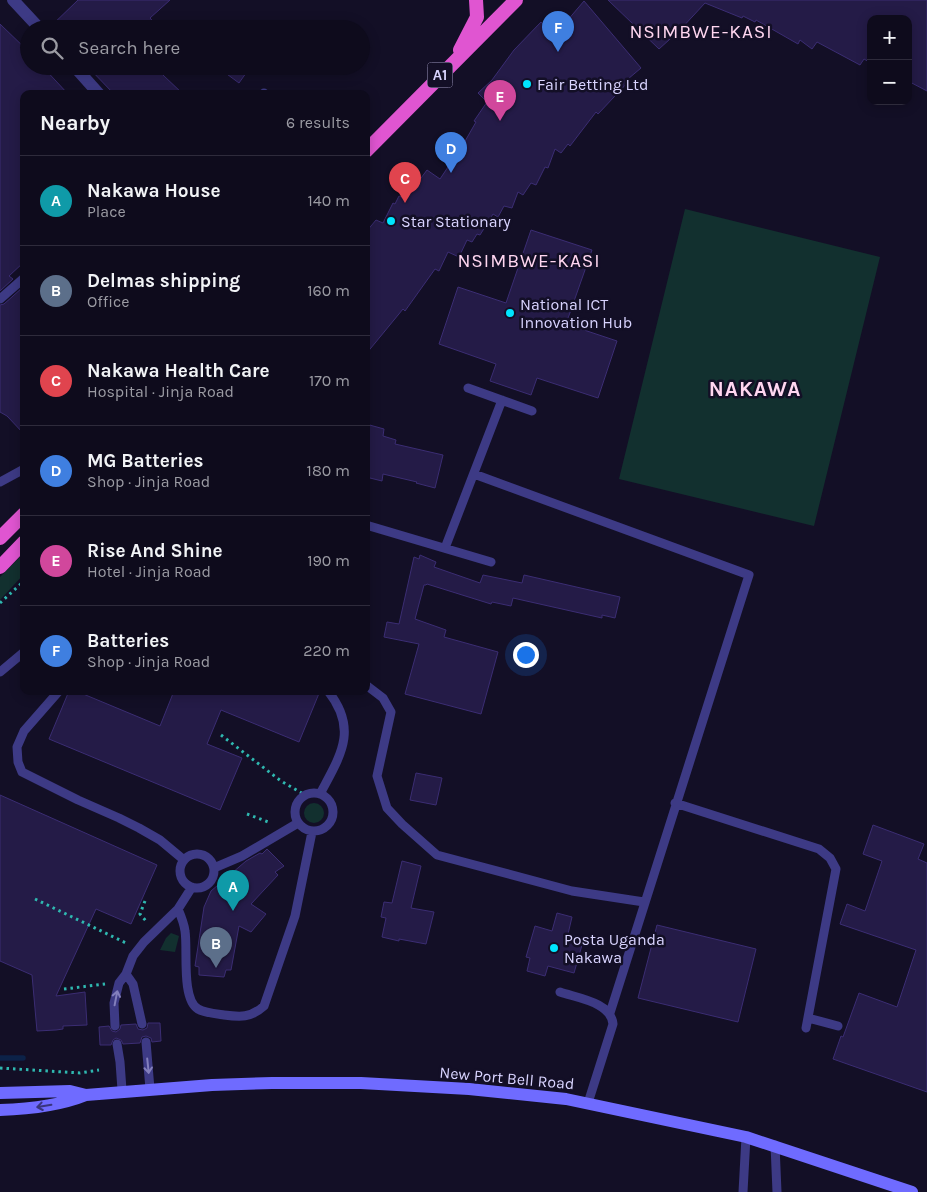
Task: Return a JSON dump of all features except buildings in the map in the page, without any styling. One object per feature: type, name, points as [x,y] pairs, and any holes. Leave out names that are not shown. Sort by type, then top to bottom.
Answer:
[{"type":"highway","points":[[455,60],[476,17],[476,0]]},
{"type":"highway","name":"A1","points":[[370,147],[516,0]]},
{"type":"highway","points":[[0,538],[20,518]]},
{"type":"highway","points":[[0,567],[20,546]]},
{"type":"main road","name":"New Port Bell Road","points":[[0,1093],[70,1091],[86,1094],[212,1084],[272,1083],[361,1083],[469,1089],[588,1103],[746,1137],[775,1145],[911,1192]]},
{"type":"main road","name":"New Port Bell Road","points":[[0,1110],[28,1108],[70,1101],[86,1094]]},
{"type":"street","points":[[14,0],[32,20]]},
{"type":"street","points":[[82,75],[95,90]]},
{"type":"lane","points":[[0,298],[20,281]]},
{"type":"lane","points":[[468,388],[532,411]]},
{"type":"lane","points":[[445,548],[502,400]]},
{"type":"lane","points":[[0,482],[20,471]]},
{"type":"lane","points":[[474,474],[749,576],[675,803],[610,1013],[613,1024],[588,1103]]},
{"type":"lane","points":[[370,526],[491,562]]},
{"type":"lane","points":[[0,672],[20,655]]},
{"type":"lane","points":[[370,688],[382,698],[390,712],[377,776],[387,808],[402,824],[437,854],[572,891],[644,902]]},
{"type":"lane","points":[[56,695],[24,731],[17,747],[18,762],[22,772],[139,828],[160,840],[184,860]]},
{"type":"lane","points":[[320,794],[341,754],[344,738],[340,711],[330,695]]},
{"type":"lane","points":[[312,793],[320,794],[330,802],[333,808],[333,816],[326,828],[312,832],[304,829],[298,823],[295,808],[299,800],[305,795],[312,793]]},
{"type":"lane","points":[[675,803],[819,849],[830,858],[836,869],[806,1028]]},
{"type":"lane","points":[[214,868],[242,856],[298,823]]},
{"type":"lane","points":[[178,909],[185,932],[188,990],[191,1000],[197,1008],[217,1014],[238,1017],[250,1016],[256,1013],[264,1006],[295,916],[312,832]]},
{"type":"lane","points":[[202,855],[207,857],[214,868],[210,881],[205,886],[192,887],[182,878],[180,872],[184,860],[189,856],[202,855]]},
{"type":"lane","points":[[115,1026],[114,1003],[119,983],[126,974],[132,956],[178,909],[192,887]]},
{"type":"lane","points":[[126,974],[133,984],[142,1024]]},
{"type":"lane","points":[[560,992],[601,1006],[610,1013]]},
{"type":"lane","points":[[808,1018],[838,1026]]},
{"type":"lane","points":[[146,1042],[150,1089]]},
{"type":"lane","points":[[117,1044],[122,1090]]},
{"type":"lane","points":[[743,1192],[746,1137]]},
{"type":"lane","points":[[775,1145],[777,1192]]},
{"type":"path","points":[[0,603],[20,584]]},
{"type":"path","points":[[221,735],[281,781],[305,795]]},
{"type":"path","points":[[247,814],[288,829]]},
{"type":"path","points":[[35,899],[138,949]]},
{"type":"path","points":[[145,901],[140,914],[154,932]]},
{"type":"path","points":[[64,989],[119,983]]},
{"type":"path","points":[[0,1068],[80,1073],[99,1070]]},
{"type":"green space","points":[[685,209],[880,257],[814,526],[619,479]]},
{"type":"green space","points":[[20,557],[20,578],[0,600],[0,577]]},
{"type":"green space","points":[[314,803],[321,806],[324,813],[321,820],[314,823],[307,820],[304,813],[307,806]]},
{"type":"green space","points":[[171,933],[179,936],[175,952],[160,950],[166,938]]},
{"type":"waterway","points":[[0,1058],[23,1058]]},
{"type":"place","name":"Batteries","points":[[558,52]]},
{"type":"place","name":"Fair Betting Ltd","points":[[527,84]]},
{"type":"place","name":"Rise And Shine","points":[[500,121]]},
{"type":"place","name":"MG Batteries","points":[[451,173]]},
{"type":"place","name":"Nakawa Health Care","points":[[405,203]]},
{"type":"place","name":"Star Stationary","points":[[391,221]]},
{"type":"place","name":"National ICT Innovation Hub","points":[[510,313]]},
{"type":"place","name":"Nakawa House","points":[[233,911]]},
{"type":"place","name":"Posta Uganda Nakawa","points":[[554,948]]},
{"type":"place","name":"Delmas shipping","points":[[216,968]]},
{"type":"district","name":"NSIMBWE-KASI","points":[[701,32]]},
{"type":"district","name":"NSIMBWE-KASI","points":[[529,261]]},
{"type":"district","name":"NAKAWA","points":[[755,389]]}]
